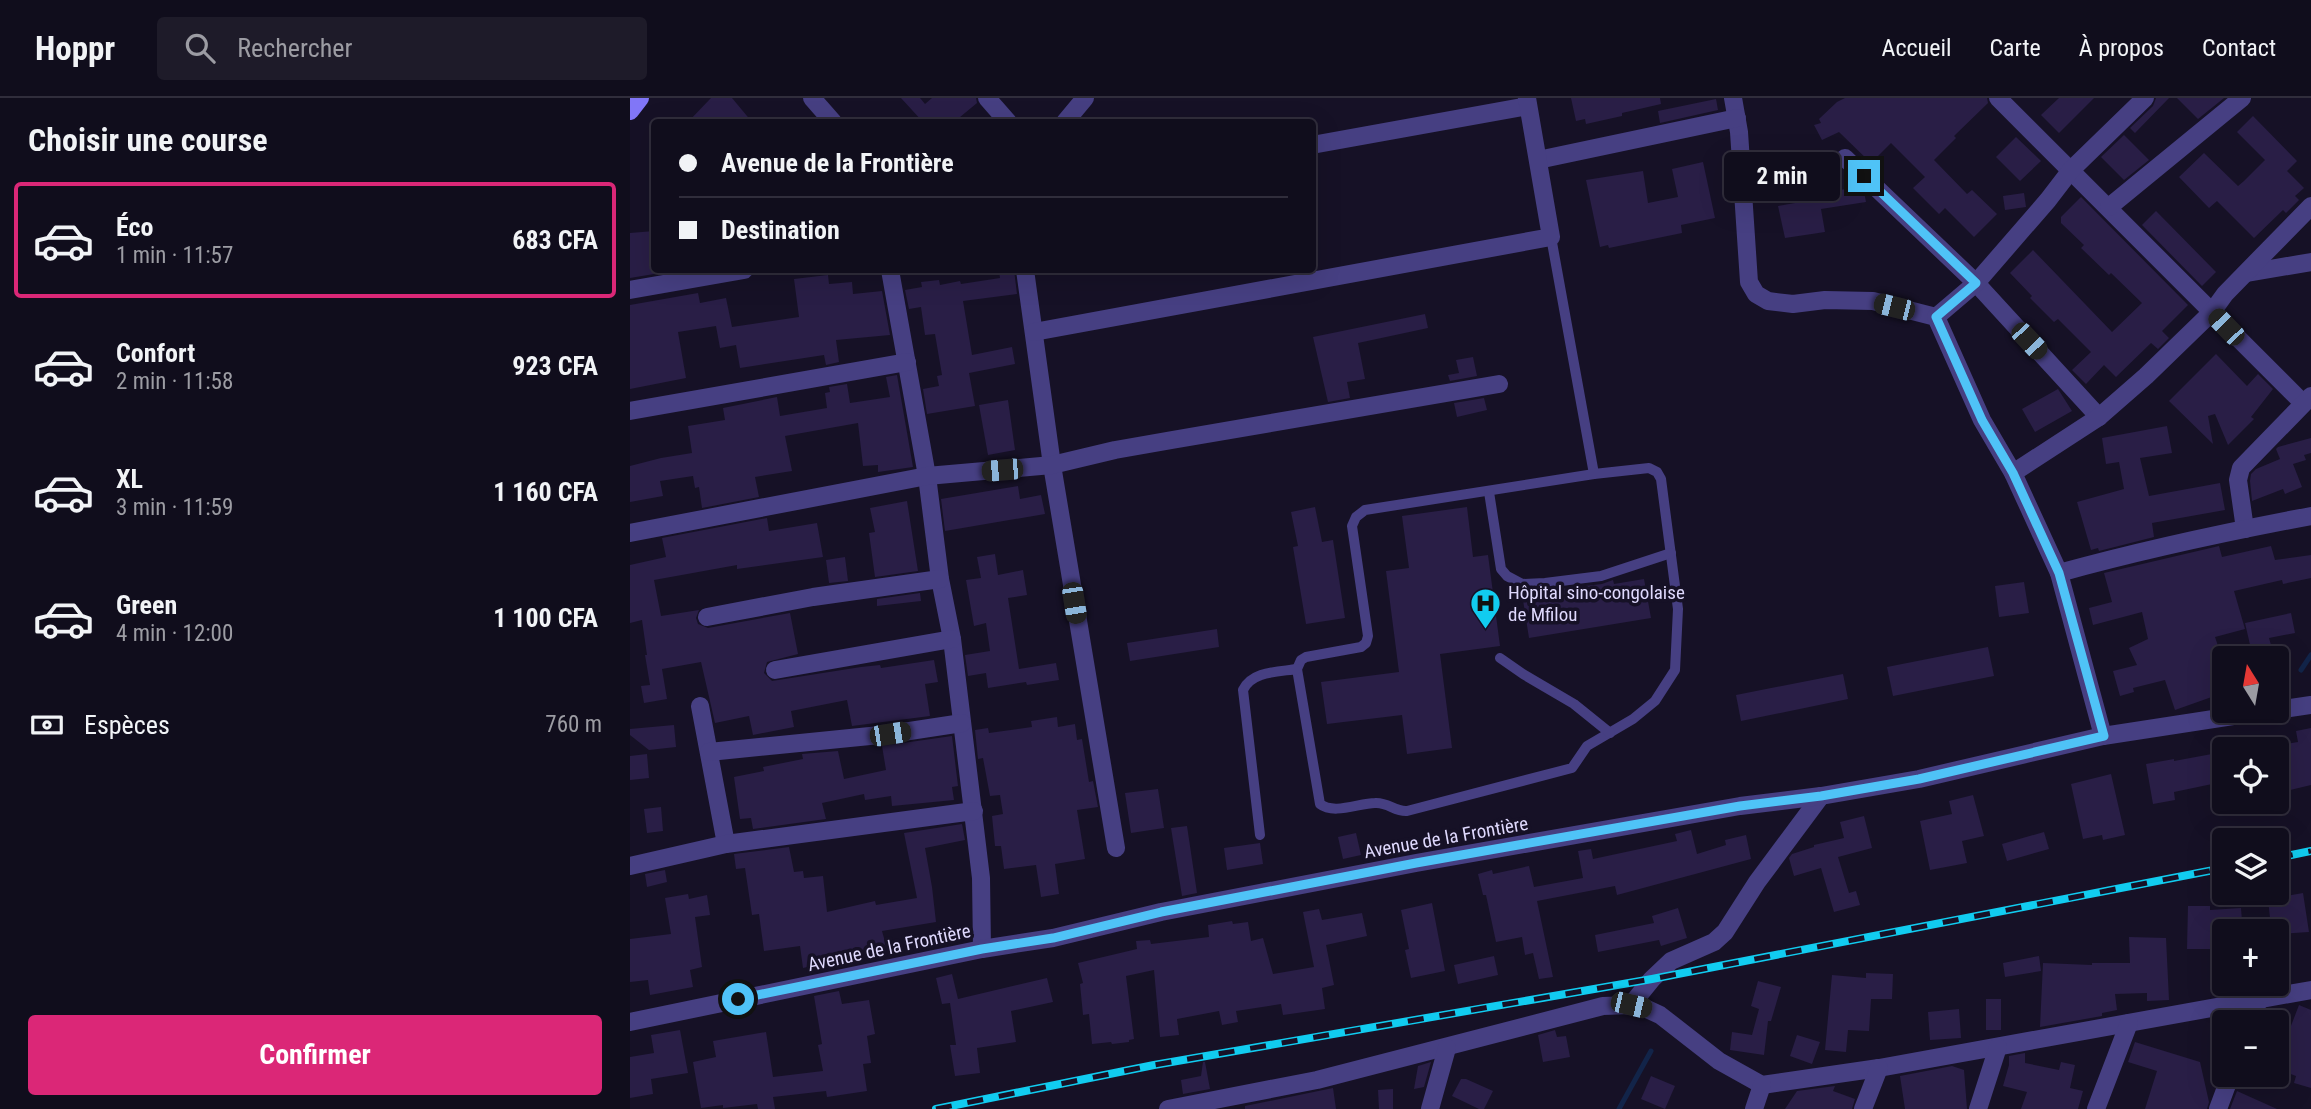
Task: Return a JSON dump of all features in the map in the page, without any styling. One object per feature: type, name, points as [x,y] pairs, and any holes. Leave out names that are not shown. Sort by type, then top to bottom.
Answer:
[{"type":"street","points":[[630,111],[640,98]]},
{"type":"street","points":[[812,98],[830,119]]},
{"type":"street","points":[[987,98],[1005,119]]},
{"type":"street","points":[[1068,119],[1085,98]]},
{"type":"street","points":[[1733,98],[1737,118],[1749,282],[1756,294],[1768,301],[1793,304],[1825,300],[1873,301],[1936,317]]},
{"type":"street","points":[[1998,98],[2212,312],[2307,400],[2242,468],[2238,480],[2245,528]]},
{"type":"street","points":[[1936,317],[1976,283],[2071,170],[2145,98]]},
{"type":"street","points":[[2109,207],[2242,98]]},
{"type":"street","points":[[1034,332],[1551,237],[1528,102],[1316,144]]},
{"type":"street","points":[[1538,160],[1737,118]]},
{"type":"street","points":[[1845,158],[1976,283],[2099,417]]},
{"type":"street","points":[[2013,473],[2099,417],[2146,376],[2212,312],[2225,294],[2311,206]]},
{"type":"street","points":[[2247,273],[2311,262]]},
{"type":"street","points":[[630,290],[727,273]]},
{"type":"street","points":[[891,273],[927,476],[940,579],[952,639],[981,878],[982,949]]},
{"type":"street","points":[[1025,273],[1052,466],[1116,848]]},
{"type":"street","points":[[1936,317],[1982,420],[2013,473],[2059,573],[2104,736]]},
{"type":"street","points":[[630,411],[907,362]]},
{"type":"street","points":[[630,533],[927,476],[1052,466],[1115,450],[1499,383]]},
{"type":"street","points":[[2059,573],[2245,528],[2311,516]]},
{"type":"street","points":[[708,617],[940,579]]},
{"type":"street","points":[[775,670],[952,639]]},
{"type":"street","points":[[700,705],[726,844]]},
{"type":"street","points":[[2289,708],[2311,705]]},
{"type":"street","name":"Avenue de la Frontière","points":[[630,1021],[982,949],[1053,938],[1161,912],[1416,863],[1740,806],[1821,796],[1919,779],[2104,736],[2212,719]]},
{"type":"street","points":[[709,752],[890,734],[962,723]]},
{"type":"street","points":[[1631,1005],[1671,961],[1714,942],[1725,932],[1757,882],[1821,796]]},
{"type":"street","points":[[630,866],[726,844],[974,811]]},
{"type":"street","points":[[1168,1109],[1239,1102],[1407,1055],[1447,1048],[1603,1006],[1631,1005],[1660,1015],[1719,1060],[1762,1086],[1879,1068],[2311,990]]},
{"type":"street","points":[[2255,1010],[2259,1000]]},
{"type":"street","points":[[2096,1109],[2129,1023]]},
{"type":"street","points":[[1978,1109],[1998,1047]]},
{"type":"street","points":[[1430,1109],[1447,1048]]},
{"type":"street","points":[[1863,1109],[1879,1068]]},
{"type":"street","points":[[1754,1109],[1762,1086]]},
{"type":"street","points":[[2218,1109],[2226,1087]]},
{"type":"lane","points":[[1551,237],[1594,474]]},
{"type":"lane","points":[[1649,468],[1657,472],[1661,479],[1678,609],[1675,670],[1655,701],[1633,719],[1587,746],[1572,768],[1407,811],[1398,812],[1383,803],[1330,809],[1320,804],[1297,669],[1301,660],[1306,657],[1362,647],[1366,643],[1366,617],[1352,526],[1356,517],[1365,510],[1489,492],[1594,474],[1649,468]]},
{"type":"lane","points":[[1489,492],[1498,561],[1507,576],[1522,584],[1601,576],[1671,552]]},
{"type":"lane","points":[[1500,658],[1574,704],[1610,733]]},
{"type":"lane","points":[[1260,835],[1243,690],[1247,682],[1255,677],[1297,669]]},
{"type":"building","points":[[711,98],[732,98],[750,119],[691,119]]},
{"type":"building","points":[[901,98],[920,98],[925,104],[932,98],[976,98],[977,103],[958,119],[920,119]]},
{"type":"building","points":[[1571,98],[1660,98],[1661,104],[1586,124],[1585,119],[1576,121]]},
{"type":"building","points":[[1845,98],[1987,98],[1988,103],[1934,160],[1967,194],[1972,190],[1997,214],[1974,237],[1945,208],[1939,214],[1913,188],[1925,177],[1891,143],[1871,163],[1839,132],[1822,140],[1814,125],[1821,123],[1819,119]]},
{"type":"building","points":[[2059,98],[2094,98],[2059,133],[2041,115]]},
{"type":"building","points":[[2156,98],[2169,98],[2135,133],[2130,128],[2153,106]]},
{"type":"building","points":[[2177,98],[2224,98],[2198,119]]},
{"type":"building","points":[[1716,99],[1718,110],[1660,123],[1658,111]]},
{"type":"building","points":[[2253,116],[2297,161],[2287,171],[2304,188],[2295,196],[2299,200],[2286,213],[2283,210],[2254,238],[2217,201],[2209,208],[2179,177],[2204,153],[2238,186],[2265,160],[2237,132]]},
{"type":"building","points":[[2124,135],[2149,160],[2124,180],[2101,157]]},
{"type":"building","points":[[2016,137],[2041,161],[2020,181],[1996,157]]},
{"type":"building","points":[[1703,162],[1715,218],[1681,225],[1682,233],[1609,248],[1608,245],[1600,247],[1586,180],[1643,171],[1648,203],[1678,197],[1672,169]]},
{"type":"building","points":[[1859,187],[1864,192],[1866,202],[1821,209],[1825,232],[1785,238],[1778,206],[1795,203],[1794,197]]},
{"type":"building","points":[[2024,193],[2026,207],[2005,210],[2003,196]]},
{"type":"building","points":[[2081,197],[2188,305],[2162,331],[2169,338],[2158,349],[2151,343],[2116,377],[2104,365],[2086,384],[2072,370],[2091,352],[2058,319],[2054,322],[2010,273],[2033,250],[2112,332],[2142,303],[2081,248],[2084,245],[2061,223],[2061,217]]},
{"type":"building","points":[[2156,211],[2216,272],[2202,286],[2142,225]]},
{"type":"building","points":[[651,231],[651,273],[654,274],[630,278],[630,233]]},
{"type":"building","points":[[999,273],[1014,273],[1017,294],[963,301],[972,355],[1012,347],[1015,364],[969,373],[975,406],[927,414],[923,389],[939,386],[937,376],[942,375],[935,334],[925,335],[921,307],[909,309],[905,290],[922,287],[921,282],[939,280],[940,285],[960,281],[961,284],[1000,278]]},
{"type":"building","points":[[828,275],[829,284],[852,282],[853,294],[882,291],[890,335],[836,340],[839,362],[826,365],[824,355],[740,368],[736,345],[720,348],[716,326],[678,332],[686,378],[630,389],[630,305],[698,293],[700,303],[726,298],[732,327],[799,317],[794,279]]},
{"type":"building","points":[[1425,314],[1428,328],[1358,343],[1365,379],[1347,382],[1350,398],[1328,402],[1313,337]]},
{"type":"building","points":[[2216,354],[2247,386],[2258,374],[2273,389],[2251,417],[2254,419],[2228,445],[2215,414],[2208,416],[2213,444],[2169,401]]},
{"type":"building","points":[[1473,357],[1477,376],[1450,381],[1448,375],[1459,373],[1456,360]]},
{"type":"building","points":[[897,375],[913,467],[878,472],[878,465],[863,466],[858,423],[785,436],[792,471],[755,477],[759,497],[702,508],[699,487],[695,488],[693,476],[660,481],[663,496],[630,502],[630,466],[692,453],[688,426],[725,420],[723,408],[777,397],[780,416],[827,408],[825,393],[830,392],[829,387],[847,384],[850,403],[890,397],[886,377]]},
{"type":"building","points":[[2058,389],[2072,411],[2035,432],[2022,409]]},
{"type":"building","points":[[1484,398],[1487,410],[1457,417],[1454,403]]},
{"type":"building","points":[[1008,400],[1015,450],[988,455],[979,405]]},
{"type":"building","points":[[2167,426],[2172,453],[2140,458],[2149,496],[2220,483],[2225,510],[2152,523],[2154,537],[2099,551],[2098,548],[2091,550],[2077,502],[2124,489],[2119,462],[2106,464],[2102,438]]},
{"type":"building","points":[[2311,438],[2311,453],[2304,455],[2306,460],[2293,464],[2302,487],[2285,494],[2283,489],[2252,501],[2251,474],[2256,469],[2280,459],[2276,449],[2278,447]]},
{"type":"building","points":[[1018,486],[1020,499],[1041,495],[1045,514],[945,531],[941,499]]},
{"type":"building","points":[[907,501],[918,571],[875,577],[869,533],[875,532],[870,508]]},
{"type":"building","points":[[1315,507],[1322,542],[1333,540],[1345,618],[1306,624],[1293,547],[1298,546],[1291,512]]},
{"type":"building","points":[[1467,507],[1473,557],[1488,555],[1500,646],[1440,654],[1452,748],[1407,754],[1402,715],[1327,724],[1321,682],[1399,672],[1386,571],[1409,568],[1402,516]]},
{"type":"building","points":[[767,518],[769,531],[817,523],[823,557],[737,569],[737,565],[654,580],[661,616],[699,610],[696,618],[698,624],[708,628],[790,613],[798,654],[767,662],[764,673],[772,681],[861,667],[880,665],[881,668],[934,660],[938,682],[925,684],[930,716],[852,726],[847,700],[791,711],[794,727],[753,735],[749,716],[715,723],[701,662],[662,669],[667,699],[644,703],[641,686],[650,685],[647,655],[642,620],[630,623],[630,565],[666,557],[662,538]]},
{"type":"building","points":[[2219,546],[2222,557],[2271,546],[2275,560],[2311,555],[2311,578],[2283,584],[2282,580],[2234,591],[2245,629],[2215,637],[2218,646],[2212,646],[2212,697],[2175,710],[2165,680],[2133,688],[2134,692],[2120,696],[2113,671],[2137,665],[2129,648],[2148,639],[2142,612],[2093,625],[2089,608],[2112,602],[2104,573]]},
{"type":"building","points":[[995,554],[998,575],[1023,570],[1027,595],[1008,598],[1019,669],[1056,663],[1059,680],[988,688],[986,673],[968,676],[965,655],[990,651],[986,623],[974,626],[966,580],[981,578],[977,557]]},
{"type":"building","points":[[845,557],[848,581],[829,583],[826,560]]},
{"type":"building","points":[[1644,579],[1651,618],[1529,638],[1523,600],[1552,595],[1551,590],[1602,584],[1613,580],[1614,584]]},
{"type":"building","points":[[2024,582],[2029,613],[1999,617],[1995,586]]},
{"type":"building","points":[[920,593],[921,601],[877,606],[877,599]]},
{"type":"building","points":[[2291,613],[2295,633],[2269,638],[2271,645],[2250,646],[2245,623]]},
{"type":"building","points":[[1217,629],[1219,647],[1130,661],[1127,643]]},
{"type":"building","points":[[1988,647],[1994,676],[1893,696],[1887,667]]},
{"type":"building","points":[[1843,674],[1848,699],[1741,721],[1736,695]]},
{"type":"building","points":[[1057,717],[1058,727],[1075,724],[1077,740],[1082,739],[1089,782],[1093,781],[1098,807],[1077,810],[1085,859],[1055,864],[1059,894],[1041,897],[1036,865],[1004,869],[1001,846],[995,846],[992,816],[1003,814],[1000,795],[990,796],[983,758],[978,759],[975,730],[988,728],[989,733],[1032,727],[1031,721]]},
{"type":"building","points":[[674,725],[676,747],[649,750],[630,735],[630,729]]},
{"type":"building","points":[[2311,728],[2311,785],[2289,790],[2289,744],[2298,742],[2296,731]]},
{"type":"building","points":[[952,736],[958,786],[952,787],[954,800],[892,806],[891,796],[865,800],[864,794],[822,803],[826,819],[753,829],[751,818],[740,819],[734,777],[764,771],[763,767],[803,759],[802,754],[838,751],[844,779],[886,770],[882,746]]},
{"type":"building","points":[[647,754],[649,778],[630,780],[630,756]]},
{"type":"building","points":[[2212,754],[2212,784],[2174,792],[2175,800],[2153,804],[2146,764]]},
{"type":"building","points":[[2111,774],[2125,835],[2103,840],[2102,835],[2083,839],[2071,784]]},
{"type":"building","points":[[1158,789],[1164,828],[1131,833],[1125,793]]},
{"type":"building","points":[[1973,795],[1984,836],[1962,841],[1967,863],[1930,870],[1920,821],[1952,814],[1949,801]]},
{"type":"building","points":[[661,807],[663,831],[647,833],[644,809]]},
{"type":"building","points":[[1864,816],[1872,848],[1838,857],[1849,893],[1856,891],[1860,905],[1834,912],[1821,868],[1794,876],[1789,858],[1792,854],[1814,845],[1844,838],[1840,822]]},
{"type":"building","points":[[962,824],[965,840],[925,848],[936,922],[882,931],[887,949],[803,968],[800,946],[764,951],[759,914],[752,915],[745,868],[736,869],[734,854],[789,847],[794,872],[803,871],[804,878],[823,876],[827,912],[875,901],[876,905],[917,898],[904,833]]},
{"type":"building","points":[[1187,826],[1197,893],[1182,896],[1171,828]]},
{"type":"building","points":[[1691,830],[1697,854],[1726,845],[1725,840],[1746,835],[1751,859],[1617,895],[1615,886],[1537,901],[1553,977],[1539,979],[1533,953],[1525,955],[1522,937],[1496,942],[1486,895],[1483,895],[1478,874],[1492,870],[1493,874],[1529,866],[1534,887],[1583,878],[1578,851],[1591,849],[1593,859],[1677,841],[1675,834]]},
{"type":"building","points":[[2044,832],[2049,849],[2007,861],[2002,844]]},
{"type":"building","points":[[1356,833],[1361,855],[1343,859],[1338,837]]},
{"type":"building","points":[[1260,843],[1263,864],[1227,870],[1224,848]]},
{"type":"building","points":[[665,870],[667,882],[647,887],[645,874]]},
{"type":"building","points":[[2303,893],[2309,932],[2289,933],[2289,919],[2261,919],[2270,918],[2269,905],[2289,905],[2289,895]]},
{"type":"building","points":[[688,894],[689,899],[707,895],[710,915],[695,917],[702,967],[690,970],[693,987],[650,995],[648,980],[630,982],[630,939],[671,934],[665,898]]},
{"type":"building","points":[[1432,903],[1445,971],[1411,978],[1405,950],[1409,949],[1401,910]]},
{"type":"building","points":[[2188,906],[2210,906],[2210,910],[2241,908],[2242,919],[2212,919],[2212,949],[2187,949]]},
{"type":"building","points":[[1678,908],[1687,938],[1661,946],[1659,940],[1598,952],[1595,935],[1654,923],[1652,916]]},
{"type":"building","points":[[1319,909],[1322,920],[1362,913],[1367,936],[1326,945],[1334,985],[1322,988],[1325,1009],[1283,1015],[1281,1004],[1236,1011],[1238,1022],[1222,1025],[1219,1011],[1177,1019],[1179,1035],[1160,1037],[1154,970],[1126,976],[1134,1039],[1129,1042],[1092,1044],[1089,1014],[1083,1015],[1080,984],[1083,983],[1078,963],[1137,949],[1136,941],[1150,940],[1151,944],[1209,937],[1208,925],[1232,921],[1233,924],[1248,922],[1251,941],[1263,938],[1273,974],[1314,967],[1303,912]]},
{"type":"building","points":[[2129,937],[2166,938],[2169,1000],[2147,1001],[2147,993],[2115,994],[2117,1010],[2102,1013],[2102,1016],[2040,1027],[2043,963],[2130,963]]},
{"type":"building","points":[[1494,956],[1498,975],[1458,984],[1454,965]]},
{"type":"building","points":[[2039,956],[2041,971],[2005,977],[2003,963]]},
{"type":"building","points":[[1866,973],[1893,974],[1892,999],[1871,999],[1869,1031],[1848,1030],[1846,1052],[1825,1050],[1832,975],[1866,978]]},
{"type":"building","points":[[952,974],[958,999],[1047,978],[1053,1002],[1011,1011],[1016,1042],[977,1048],[980,1073],[955,1076],[950,1045],[956,1045],[950,1003],[942,1004],[936,978]]},
{"type":"building","points":[[1758,981],[1781,987],[1771,1021],[1768,1021],[1764,1055],[1730,1050],[1732,1032],[1752,1035],[1759,1009],[1751,1006]]},
{"type":"building","points":[[839,991],[842,1004],[869,1000],[875,1034],[867,1036],[871,1063],[863,1064],[867,1091],[827,1097],[826,1091],[773,1097],[775,1109],[758,1109],[757,1104],[701,1108],[693,1062],[716,1057],[713,1041],[766,1032],[773,1077],[823,1071],[818,1045],[822,1044],[814,996]]},
{"type":"building","points":[[1986,999],[2001,999],[2001,1030],[1986,1030]]},
{"type":"building","points":[[2299,1005],[2311,1010],[2311,1088],[2294,1083],[2296,1076],[2289,1073],[2289,1031]]},
{"type":"building","points":[[1959,1009],[1961,1038],[1930,1040],[1928,1012]]},
{"type":"building","points":[[680,1030],[688,1073],[651,1079],[653,1094],[630,1098],[630,1057],[654,1053],[651,1035]]},
{"type":"building","points":[[1555,1030],[1557,1037],[1566,1036],[1570,1057],[1543,1062],[1538,1035]]},
{"type":"building","points":[[1797,1035],[1820,1042],[1812,1064],[1790,1056]]},
{"type":"building","points":[[2135,1042],[2200,1062],[2209,1102],[2207,1109],[2145,1109],[2157,1071],[2128,1062]]},
{"type":"building","points":[[2025,1053],[2025,1063],[2059,1070],[2061,1062],[2075,1065],[2070,1088],[2083,1091],[2078,1109],[2021,1109],[2027,1092],[2003,1086],[2009,1056]]},
{"type":"building","points":[[1203,1062],[1210,1089],[1183,1094],[1181,1080],[1201,1076]]},
{"type":"building","points":[[1431,1062],[1424,1087],[1414,1089],[1418,1066]]},
{"type":"building","points":[[1952,1066],[1964,1070],[1967,1109],[1905,1109],[1900,1076]]},
{"type":"building","points":[[1651,1076],[1675,1086],[1665,1109],[1641,1099]]},
{"type":"building","points":[[1461,1079],[1493,1091],[1484,1109],[1452,1096]]},
{"type":"building","points":[[1835,1086],[1833,1091],[1855,1099],[1852,1109],[1785,1109],[1797,1091]]},
{"type":"building","points":[[1333,1088],[1336,1109],[1245,1109],[1245,1106]]},
{"type":"building","points":[[1393,1089],[1393,1109],[1379,1109],[1378,1090]]},
{"type":"building","points":[[2237,1091],[2277,1109],[2230,1109]]},
{"type":"waterway","points":[[2301,670],[2311,655]]},
{"type":"waterway","points":[[1619,1109],[1651,1051]]},
{"type":"railway","points":[[2289,856],[2311,851]]},
{"type":"railway","points":[[936,1109],[1154,1065],[1652,979],[2212,870]]},
{"type":"place","name":"Hôpital sino-congolaise de Mfilou","points":[[1485,630]]},
{"type":"route","points":[[738,999],[982,949],[1053,938],[1161,912],[1416,863],[1740,806],[1821,796],[1919,779],[2104,736],[2059,573],[2013,473],[1982,420],[1936,317],[1976,283],[1864,176]]}]
